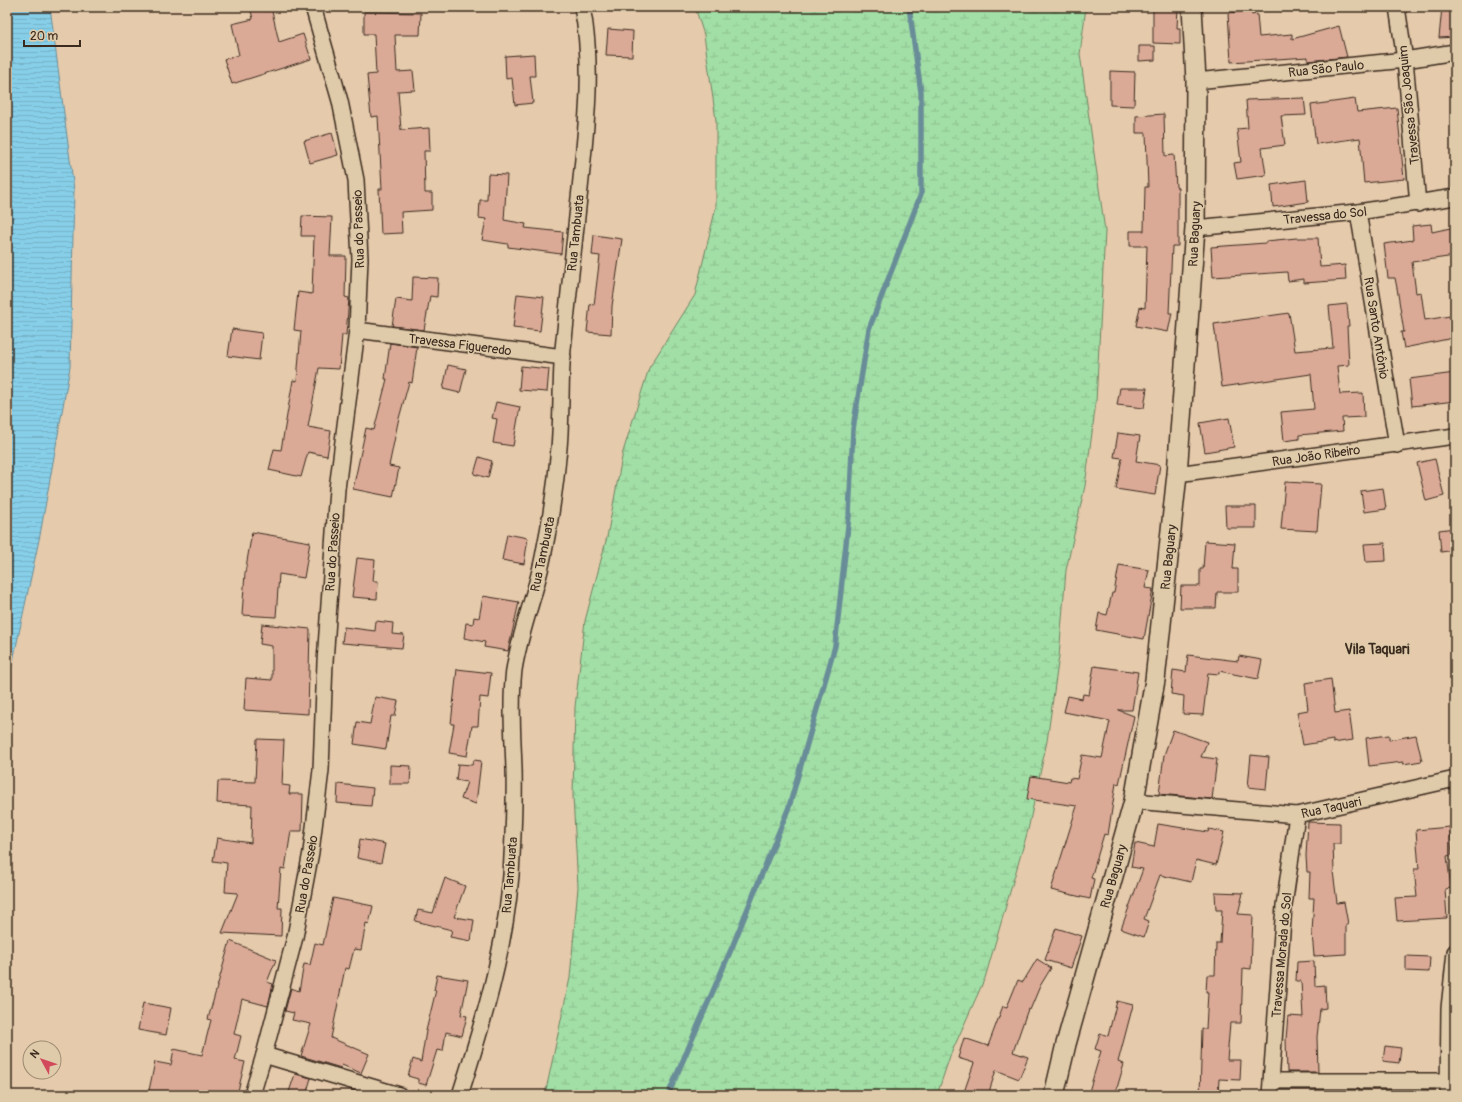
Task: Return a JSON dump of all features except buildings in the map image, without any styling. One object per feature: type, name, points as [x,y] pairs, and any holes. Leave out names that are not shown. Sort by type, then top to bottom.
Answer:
[{"type":"street","name":"Rua do Passeio","points":[[252,1095],[295,937],[311,852],[321,770],[325,662],[337,489],[357,330],[360,259],[356,180],[340,101],[312,7]]},
{"type":"street","name":"Rua Tambuata","points":[[460,1095],[477,1043],[495,976],[504,929],[511,876],[513,817],[512,694],[514,670],[521,637],[544,555],[553,501],[559,447],[563,357],[586,134],[587,37],[582,7]]},
{"type":"street","name":"Rua Baguary","points":[[1054,1095],[1066,1044],[1134,802],[1155,680],[1177,474],[1195,228],[1196,82],[1192,7]]},
{"type":"street","name":"Travessa São Joaquim","points":[[1397,7],[1405,60],[1418,204]]},
{"type":"street","name":"Rua São Paulo","points":[[1196,82],[1405,60],[1455,52]]},
{"type":"street","name":"Travessa do Sol","points":[[1195,228],[1358,212],[1418,204],[1455,197]]},
{"type":"street","name":"Rua Santo Antônio","points":[[1358,212],[1397,445]]},
{"type":"street","name":"Travessa Figueredo","points":[[357,330],[563,357]]},
{"type":"street","name":"Rua João Ribeiro","points":[[1177,474],[1455,436]]},
{"type":"street","name":"Rua Taquari","points":[[1134,802],[1297,815],[1455,779]]},
{"type":"street","name":"Travessa Morada do Sol","points":[[1271,1088],[1284,906],[1297,815]]},
{"type":"street","points":[[1271,1088],[1448,1088],[1449,1008],[1455,952]]},
{"type":"street","points":[[264,1055],[399,1095]]},
{"type":"green space","points":[[695,7],[1086,7],[1080,54],[1105,231],[1096,402],[1085,486],[1066,570],[1059,656],[1047,741],[1028,830],[985,978],[950,1056],[937,1095],[545,1095],[570,978],[578,887],[573,796],[575,707],[585,621],[607,537],[623,452],[649,368],[695,295],[716,207],[716,120],[704,35]]},
{"type":"water","points":[[7,7],[50,7],[74,190],[70,367],[40,535],[7,689]]},
{"type":"waterway","points":[[668,1095],[733,945],[789,807],[835,646],[849,516],[853,429],[869,329],[921,194],[921,92],[909,7]]},
{"type":"district","name":"Vila Taquari","points":[[1377,649]]}]
